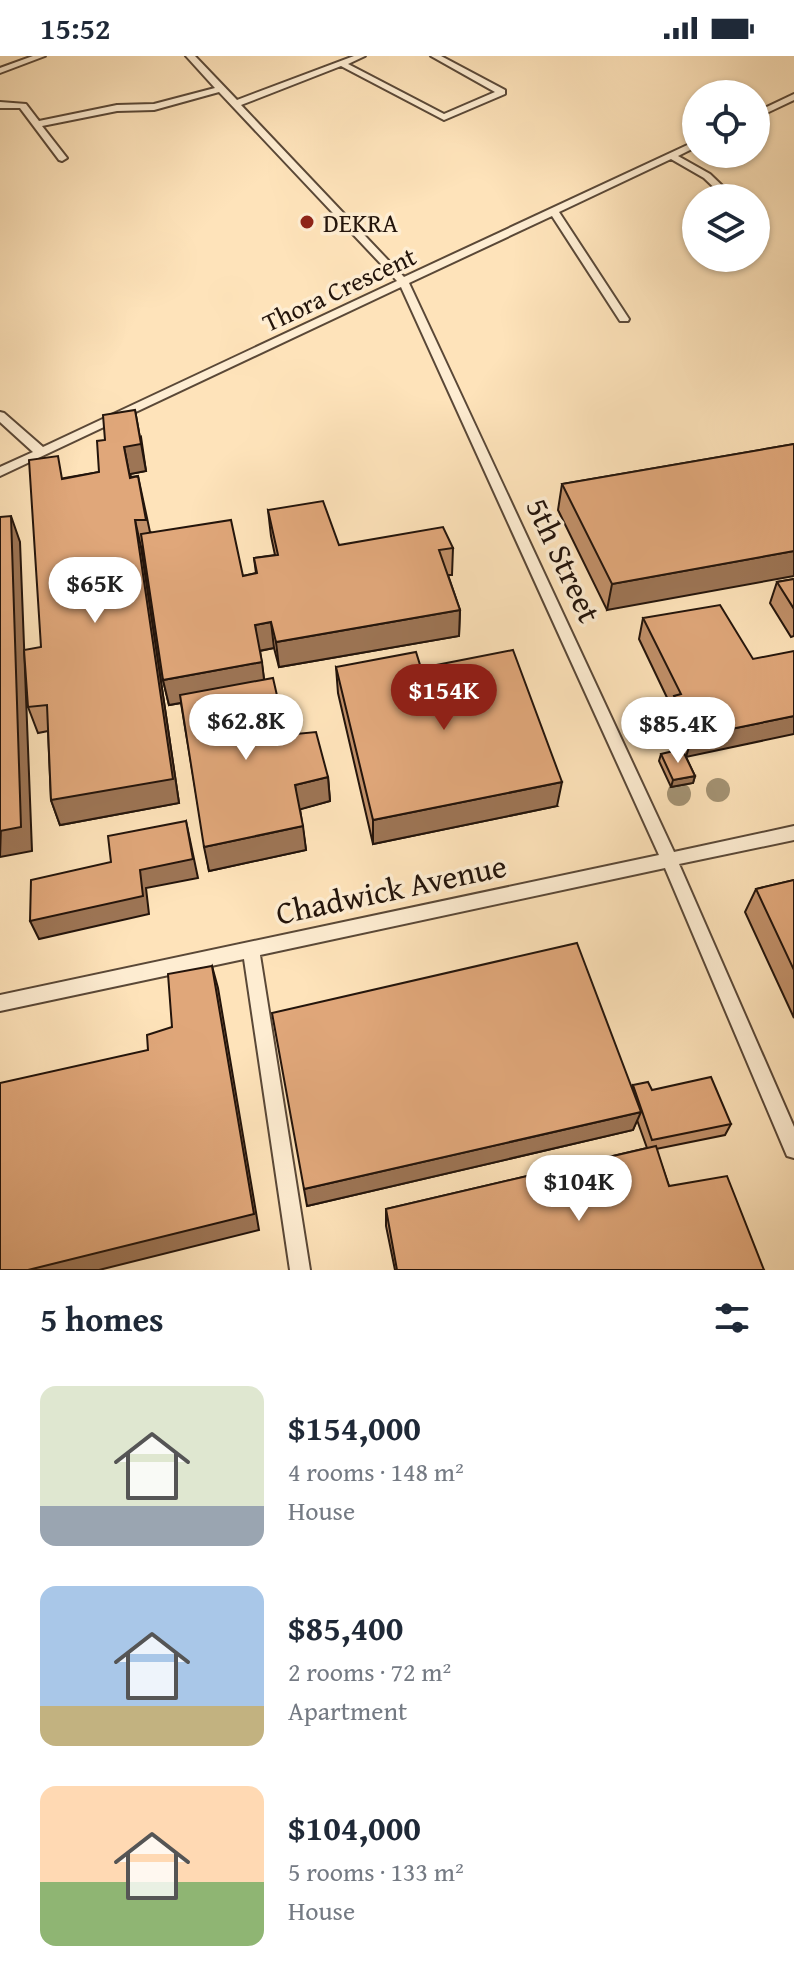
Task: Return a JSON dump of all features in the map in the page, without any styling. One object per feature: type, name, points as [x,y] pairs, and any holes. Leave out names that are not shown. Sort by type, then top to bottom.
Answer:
[{"type":"lane","points":[[0,71],[41,56]]},
{"type":"lane","name":"5th Street","points":[[190,56],[404,283],[670,861],[794,1149]]},
{"type":"lane","points":[[235,104],[361,56]]},
{"type":"lane","points":[[341,63],[444,117],[502,92],[435,56]]},
{"type":"lane","points":[[37,124],[117,108],[154,107],[221,89]]},
{"type":"lane","points":[[770,108],[794,97]]},
{"type":"lane","points":[[0,105],[23,106],[62,158]]},
{"type":"lane","name":"Thora Crescent","points":[[0,472],[682,151]]},
{"type":"lane","points":[[671,156],[715,184]]},
{"type":"lane","points":[[554,212],[624,319]]},
{"type":"lane","points":[[0,416],[41,452]]},
{"type":"lane","name":"Chadwick Avenue","points":[[0,1003],[794,833]]},
{"type":"lane","points":[[251,950],[300,1270]]},
{"type":"building","points":[[135,410],[141,444],[124,447],[130,478],[138,476],[146,520],[135,520],[173,779],[51,800],[47,705],[28,707],[24,650],[41,647],[29,460],[58,456],[62,479],[99,472],[97,441],[105,440],[103,415]]},
{"type":"building","points":[[794,444],[794,551],[612,584],[562,484]]},
{"type":"building","points":[[323,501],[339,545],[443,527],[453,548],[439,550],[460,610],[276,642],[271,622],[255,625],[262,662],[163,680],[141,534],[231,520],[243,576],[257,573],[254,558],[278,555],[268,510]]},
{"type":"building","points":[[11,516],[21,827],[0,831],[0,517]]},
{"type":"building","points":[[794,579],[794,609],[777,582]]},
{"type":"building","points":[[720,605],[753,659],[794,651],[794,716],[692,737],[674,696],[681,694],[643,618]]},
{"type":"building","points":[[513,650],[562,782],[373,820],[336,667],[416,652],[421,668]]},
{"type":"building","points":[[273,678],[286,735],[316,732],[328,777],[295,785],[303,826],[204,847],[180,695]]},
{"type":"building","points":[[669,718],[677,733],[653,739],[646,723]]},
{"type":"building","points":[[682,749],[695,776],[673,780],[661,754]]},
{"type":"building","points":[[186,821],[193,859],[140,870],[143,896],[30,921],[31,880],[111,862],[108,836]]},
{"type":"building","points":[[794,880],[794,970],[756,889]]},
{"type":"building","points":[[577,943],[641,1112],[304,1189],[272,1013]]},
{"type":"building","points":[[212,966],[254,1214],[28,1270],[0,1270],[0,1083],[148,1050],[147,1035],[172,1027],[168,974]]},
{"type":"building","points":[[711,1077],[731,1124],[652,1140],[633,1085],[648,1082],[652,1090]]},
{"type":"building","points":[[656,1146],[669,1186],[727,1176],[764,1270],[397,1270],[386,1209]]},
{"type":"place","name":"DEKRA","points":[[307,222]]}]
